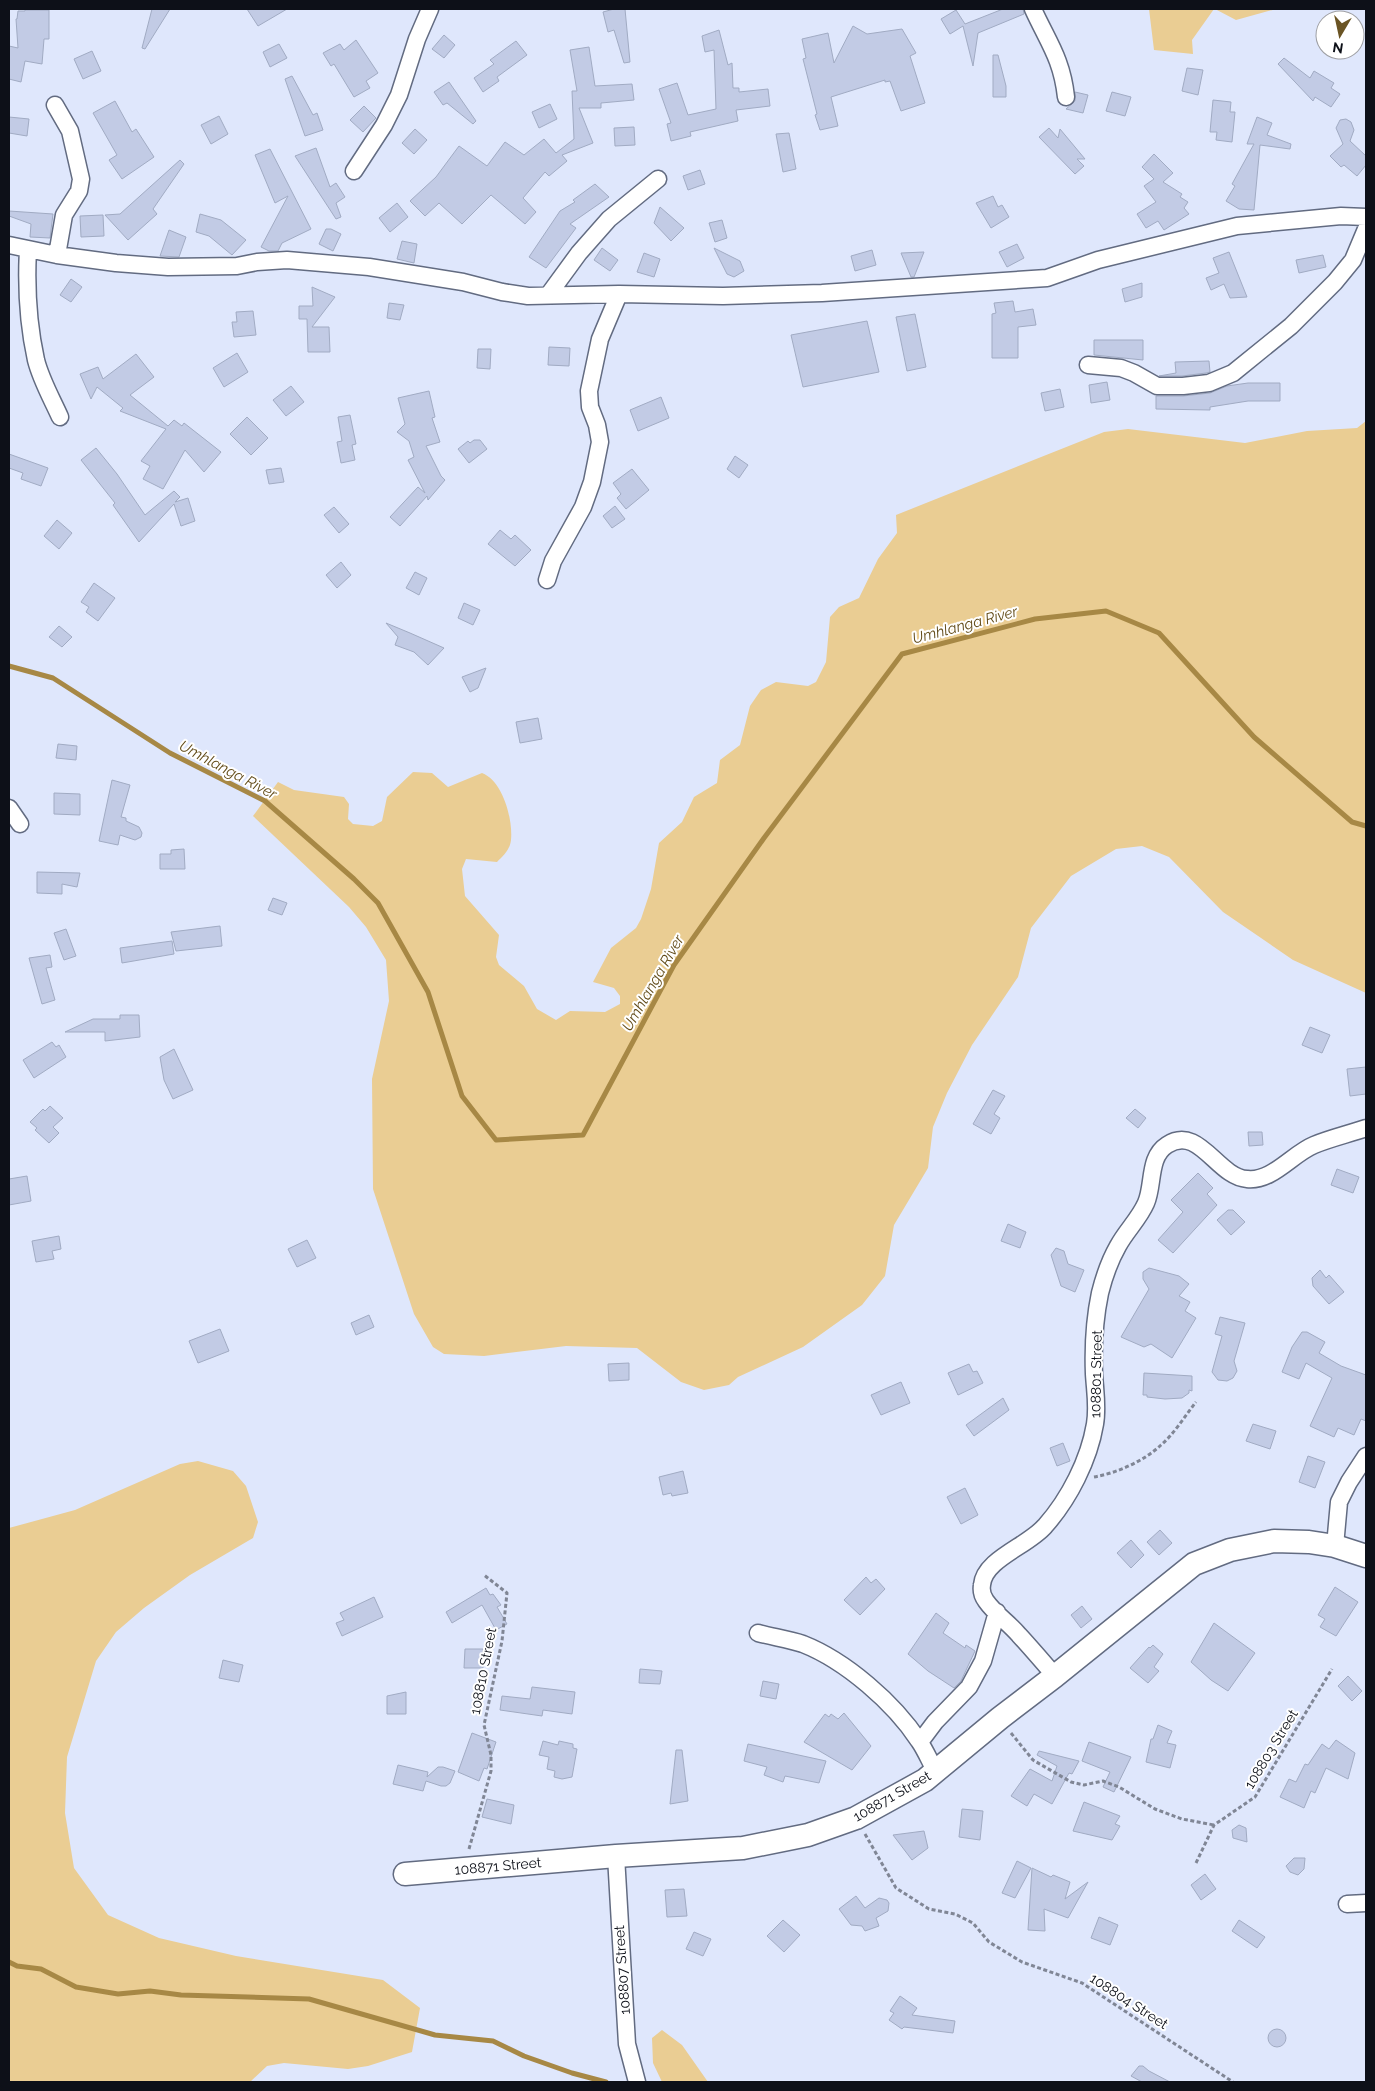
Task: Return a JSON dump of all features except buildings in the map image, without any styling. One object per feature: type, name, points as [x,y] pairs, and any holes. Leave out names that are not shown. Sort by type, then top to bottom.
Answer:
[{"type":"street","points":[[354,171],[384,125],[399,95],[417,38],[430,9]]},
{"type":"street","points":[[1033,9],[1064,75],[1066,97]]},
{"type":"street","points":[[55,105],[70,131],[81,179],[79,191],[64,215],[57,255]]},
{"type":"street","points":[[549,294],[579,253],[609,219],[658,179]]},
{"type":"street","points":[[9,245],[57,255],[116,263],[168,267],[237,266],[257,262],[287,260],[349,265],[463,282],[502,292],[528,296],[549,294],[723,296],[822,294],[1047,278],[1098,260],[1236,226],[1341,216],[1366,217]]},
{"type":"street","points":[[1088,365],[1121,368],[1134,372],[1157,386],[1209,383],[1234,373],[1291,326],[1335,282],[1353,260],[1366,229]]},
{"type":"street","points":[[28,249],[26,281],[36,360],[60,417]]},
{"type":"street","points":[[547,580],[553,561],[583,507],[592,482],[600,442],[597,425],[590,407],[589,391],[600,339],[619,294]]},
{"type":"street","points":[[9,808],[20,824]]},
{"type":"street","name":"108801 Street","points":[[1055,1676],[985,1600],[982,1586],[986,1572],[996,1562],[1035,1537],[1061,1506],[1088,1449],[1095,1425],[1098,1403],[1094,1346],[1100,1294],[1118,1246],[1146,1204],[1155,1162],[1165,1146],[1181,1139],[1195,1144],[1237,1177],[1246,1179],[1256,1178],[1285,1164],[1312,1146],[1366,1128]]},
{"type":"street","points":[[1336,1546],[1339,1502],[1366,1456]]},
{"type":"street","name":"108871 Street","points":[[405,1874],[616,1856],[743,1848],[808,1835],[856,1818],[925,1780],[1194,1564],[1230,1550],[1274,1541],[1309,1542],[1336,1546],[1366,1556]]},
{"type":"street","points":[[920,1742],[935,1722],[969,1687],[983,1661],[997,1612]]},
{"type":"street","points":[[758,1634],[802,1644],[829,1657],[865,1682],[905,1722],[920,1742],[936,1772]]},
{"type":"street","name":"108807 Street","points":[[616,1856],[627,2044],[637,2082]]},
{"type":"street","points":[[1347,1904],[1366,1903]]},
{"type":"path","points":[[1074,1482],[1106,1475],[1135,1462],[1162,1445],[1196,1402]]},
{"type":"path","name":"108810 Street","points":[[463,1869],[490,1771],[491,1755],[484,1725],[502,1640],[507,1593],[484,1575]]},
{"type":"path","name":"108803 Street","points":[[1214,1825],[1255,1797],[1332,1669]]},
{"type":"path","points":[[1000,1718],[1033,1760],[1071,1782],[1084,1786],[1103,1781],[1119,1787],[1155,1809],[1182,1819],[1214,1825],[1196,1863]]},
{"type":"path","name":"108804 Street","points":[[856,1818],[896,1888],[929,1909],[956,1914],[973,1923],[988,1942],[1022,1962],[1082,1983],[1233,2082]]},
{"type":"shaded area","points":[[1149,9],[1214,9],[1192,40],[1193,54],[1154,50]]},
{"type":"shaded area","points":[[1215,9],[1276,9],[1236,20]]},
{"type":"shaded area","points":[[1366,421],[1366,993],[1293,960],[1223,912],[1169,857],[1142,846],[1116,849],[1071,876],[1031,928],[1018,977],[972,1045],[947,1093],[933,1127],[928,1168],[894,1225],[885,1276],[862,1305],[803,1347],[738,1377],[729,1385],[704,1390],[681,1382],[637,1348],[566,1346],[484,1356],[444,1354],[433,1347],[414,1314],[373,1189],[372,1079],[389,1001],[386,960],[366,927],[349,907],[253,816],[278,782],[294,790],[344,797],[349,804],[348,819],[353,824],[373,826],[382,821],[387,797],[413,772],[432,773],[448,787],[482,773],[489,777],[496,784],[505,802],[510,822],[510,844],[497,862],[466,859],[462,869],[465,896],[499,935],[496,957],[499,965],[524,986],[537,1009],[556,1020],[570,1011],[605,1012],[620,1004],[620,996],[614,988],[593,982],[611,948],[636,928],[641,919],[651,889],[659,843],[682,822],[694,797],[717,783],[720,760],[740,745],[750,706],[761,690],[776,682],[808,686],[816,682],[826,662],[830,617],[839,607],[859,598],[878,559],[897,533],[896,515],[1104,432],[1128,429],[1245,443],[1307,431],[1357,428]]},
{"type":"shaded area","points":[[198,1461],[233,1471],[246,1486],[258,1522],[253,1538],[190,1575],[144,1608],[116,1632],[96,1661],[67,1757],[65,1813],[74,1868],[108,1915],[159,1938],[236,1956],[383,1980],[420,2008],[412,2052],[368,2066],[348,2069],[284,2063],[267,2066],[250,2082],[9,2082],[9,1528],[75,1510],[180,1464]]},
{"type":"shaded area","points":[[662,2030],[682,2045],[708,2082],[662,2082],[653,2063],[652,2038]]},
{"type":"waterway","name":"Umhlanga River","points":[[9,666],[53,678],[170,753],[265,801],[354,879],[378,903],[428,992],[462,1096],[496,1140],[583,1135],[674,965],[764,838],[902,654],[1035,619],[1106,611],[1159,633],[1254,737],[1352,822],[1366,826]]},
{"type":"waterway","points":[[9,1962],[17,1966],[41,1969],[76,1987],[118,1994],[150,1991],[181,1995],[309,1999],[435,2035],[493,2041],[524,2056],[572,2073],[606,2082]]}]
